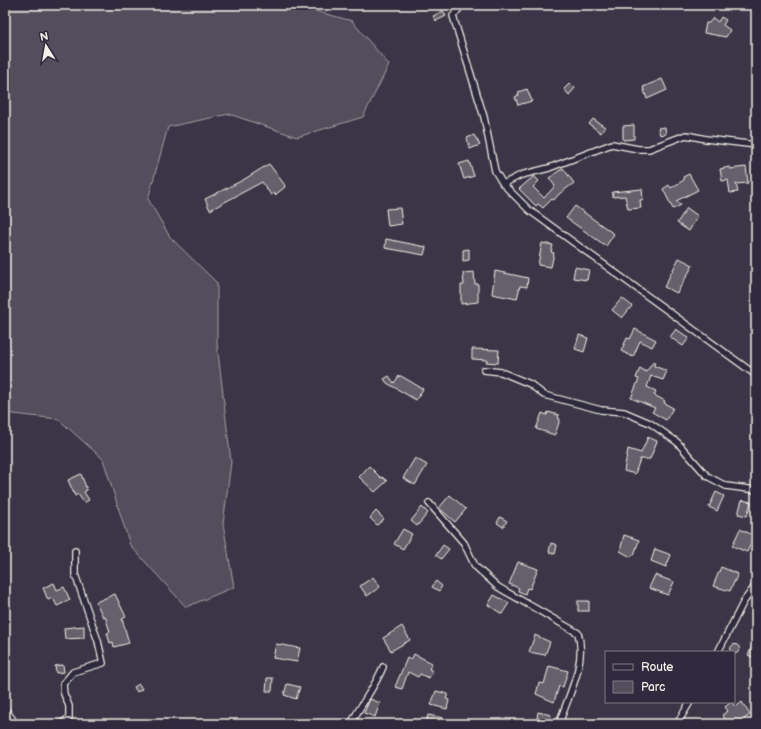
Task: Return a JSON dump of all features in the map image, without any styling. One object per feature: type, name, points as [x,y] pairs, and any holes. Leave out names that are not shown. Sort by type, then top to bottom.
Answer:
[{"type":"street","points":[[462,5],[453,16],[484,117],[495,171],[503,184],[535,215],[756,376]]},
{"type":"street","points":[[503,184],[521,175],[549,168],[612,144],[638,149],[649,149],[686,135],[706,140],[756,145]]},
{"type":"street","points":[[484,370],[501,372],[530,384],[544,395],[602,410],[624,412],[650,423],[677,442],[707,476],[726,486],[756,490]]},
{"type":"street","points":[[429,503],[464,543],[475,566],[498,587],[578,633],[581,644],[580,662],[558,724]]},
{"type":"street","points":[[61,724],[68,718],[69,706],[64,694],[63,684],[73,672],[103,663],[98,641],[75,574],[75,551]]},
{"type":"street","points":[[719,651],[744,601],[756,585]]},
{"type":"street","points":[[351,724],[359,707],[376,685],[383,667]]},
{"type":"street","points":[[677,724],[689,703]]},
{"type":"street","points":[[5,709],[16,724]]},
{"type":"green space","points":[[5,5],[293,5],[352,21],[389,65],[363,117],[297,137],[229,114],[168,127],[148,199],[170,237],[217,283],[217,344],[231,462],[223,524],[234,587],[186,607],[130,545],[103,459],[58,419],[5,413]]},
{"type":"building","points":[[443,11],[446,16],[436,21],[433,16]]},
{"type":"building","points":[[721,17],[726,20],[723,25],[730,30],[726,37],[704,33],[706,23],[709,23],[713,18],[718,22]]},
{"type":"building","points":[[662,79],[667,90],[647,99],[643,87]]},
{"type":"building","points":[[570,83],[575,88],[569,95],[564,89]]},
{"type":"building","points":[[527,89],[532,101],[518,105],[515,97],[519,95],[518,92]]},
{"type":"building","points":[[593,119],[605,127],[601,133],[589,124]]},
{"type":"building","points":[[634,125],[634,139],[623,140],[623,126]]},
{"type":"building","points":[[665,127],[666,134],[660,135],[658,128]]},
{"type":"building","points":[[474,135],[480,145],[470,149],[467,138]]},
{"type":"building","points":[[469,161],[474,176],[464,179],[459,164]]},
{"type":"building","points":[[269,164],[285,187],[275,195],[274,193],[271,195],[262,182],[210,210],[205,199],[243,180]]},
{"type":"building","points":[[730,167],[730,169],[746,167],[748,183],[736,184],[738,192],[730,193],[728,180],[722,181],[720,169]]},
{"type":"building","points":[[563,168],[574,183],[559,194],[554,200],[552,199],[543,208],[538,204],[536,206],[519,189],[534,176],[539,181],[533,187],[544,198],[555,186],[549,178]]},
{"type":"building","points":[[689,174],[698,190],[676,201],[681,205],[673,209],[663,189],[669,185],[671,188],[684,180],[683,177]]},
{"type":"building","points":[[642,189],[643,200],[640,200],[641,208],[628,209],[625,196],[613,197],[612,192]]},
{"type":"building","points":[[575,206],[614,234],[606,246],[566,218]]},
{"type":"building","points":[[400,208],[402,224],[388,226],[386,209]]},
{"type":"building","points":[[687,208],[698,216],[689,231],[677,223]]},
{"type":"building","points":[[386,239],[426,247],[424,255],[385,248]]},
{"type":"building","points":[[542,243],[553,245],[551,252],[554,253],[551,267],[538,265]]},
{"type":"building","points":[[469,249],[469,260],[463,261],[463,250]]},
{"type":"building","points":[[679,258],[693,265],[677,293],[664,287]]},
{"type":"building","points":[[575,267],[589,270],[587,280],[573,278]]},
{"type":"building","points":[[495,271],[528,278],[527,287],[520,286],[517,299],[492,294]]},
{"type":"building","points":[[474,272],[475,284],[478,284],[478,302],[461,304],[461,285],[464,285],[463,273]]},
{"type":"building","points":[[622,298],[632,306],[622,318],[612,310]]},
{"type":"building","points":[[635,329],[656,340],[652,347],[640,341],[633,357],[621,351],[627,338],[630,339]]},
{"type":"building","points":[[676,329],[689,338],[683,346],[670,337]]},
{"type":"building","points":[[579,335],[588,338],[584,352],[575,349]]},
{"type":"building","points":[[472,349],[499,350],[498,363],[486,362],[487,360],[472,359]]},
{"type":"building","points":[[654,361],[654,366],[667,371],[663,380],[651,376],[647,387],[656,391],[654,395],[665,401],[664,403],[673,408],[666,420],[652,412],[655,408],[631,398],[639,379],[636,378],[640,368],[646,372]]},
{"type":"building","points":[[389,376],[394,383],[399,376],[401,376],[423,389],[416,400],[387,383],[384,379]]},
{"type":"building","points":[[548,412],[559,415],[558,418],[560,419],[555,435],[536,429],[542,413],[547,415]]},
{"type":"building","points":[[648,437],[657,441],[650,459],[640,459],[635,474],[624,471],[628,449],[641,453]]},
{"type":"building","points":[[415,458],[427,465],[415,485],[403,478]]},
{"type":"building","points":[[369,466],[381,478],[382,477],[387,481],[375,492],[359,477]]},
{"type":"building","points":[[81,474],[87,490],[84,492],[89,500],[84,503],[78,494],[75,496],[68,480]]},
{"type":"building","points":[[716,492],[724,496],[717,511],[709,507]]},
{"type":"building","points":[[450,495],[466,509],[455,522],[439,508]]},
{"type":"building","points":[[742,500],[751,502],[747,516],[738,514]]},
{"type":"building","points":[[422,507],[428,513],[417,526],[411,521]]},
{"type":"building","points":[[376,511],[384,519],[377,525],[370,518]]},
{"type":"building","points":[[500,517],[507,521],[503,527],[497,523]]},
{"type":"building","points":[[403,529],[412,534],[403,549],[394,544]]},
{"type":"building","points":[[740,529],[755,536],[747,552],[732,546]]},
{"type":"building","points":[[624,535],[639,540],[634,555],[631,557],[620,551]]},
{"type":"building","points":[[551,543],[557,545],[555,554],[549,552]]},
{"type":"building","points":[[443,545],[449,549],[441,559],[436,555]]},
{"type":"building","points":[[655,549],[671,555],[666,567],[651,561]]},
{"type":"building","points":[[518,562],[538,569],[530,589],[527,588],[525,594],[518,591],[519,588],[509,584]]},
{"type":"building","points":[[721,567],[738,574],[730,591],[713,586]]},
{"type":"building","points":[[655,575],[674,582],[668,595],[649,588]]},
{"type":"building","points":[[373,577],[380,587],[367,596],[360,586]]},
{"type":"building","points":[[436,581],[442,586],[439,591],[432,587]]},
{"type":"building","points":[[54,583],[57,590],[64,587],[70,600],[57,606],[53,598],[48,600],[43,588]]},
{"type":"building","points":[[115,594],[126,617],[122,619],[129,643],[114,647],[113,642],[110,643],[107,633],[110,632],[105,616],[103,617],[96,602]]},
{"type":"building","points":[[494,595],[509,603],[502,614],[488,605]]},
{"type":"building","points":[[578,601],[589,601],[589,611],[578,611]]},
{"type":"building","points":[[84,626],[84,638],[65,639],[64,628]]},
{"type":"building","points":[[402,626],[410,640],[391,651],[383,638]]},
{"type":"building","points":[[535,635],[550,642],[545,655],[529,652]]},
{"type":"building","points":[[276,644],[300,648],[297,662],[273,658]]},
{"type":"building","points":[[735,644],[739,647],[739,651],[735,654],[735,651],[731,651],[730,649]]},
{"type":"building","points":[[752,647],[756,649],[754,658],[748,655]]},
{"type":"building","points":[[414,654],[432,663],[429,669],[433,671],[429,678],[420,674],[418,677],[408,672],[402,689],[395,687],[407,658],[411,660]]},
{"type":"building","points":[[63,665],[64,672],[56,673],[55,666]]},
{"type":"building","points":[[549,666],[568,671],[563,687],[559,686],[554,702],[536,694],[539,683],[544,684]]},
{"type":"building","points":[[267,678],[273,678],[272,691],[266,691]]},
{"type":"building","points":[[139,684],[142,689],[137,692],[134,687]]},
{"type":"building","points":[[287,684],[300,687],[296,699],[284,695]]},
{"type":"building","points":[[436,691],[448,694],[446,699],[449,700],[447,709],[431,705]]},
{"type":"building","points":[[370,699],[380,703],[375,717],[364,713]]},
{"type":"building","points":[[742,702],[750,715],[739,722],[741,724],[728,724],[722,715],[728,711],[725,707],[732,703],[736,707]]},
{"type":"building","points":[[538,712],[551,715],[549,724],[536,724]]},
{"type":"building","points":[[428,715],[443,718],[442,724],[426,724]]}]
